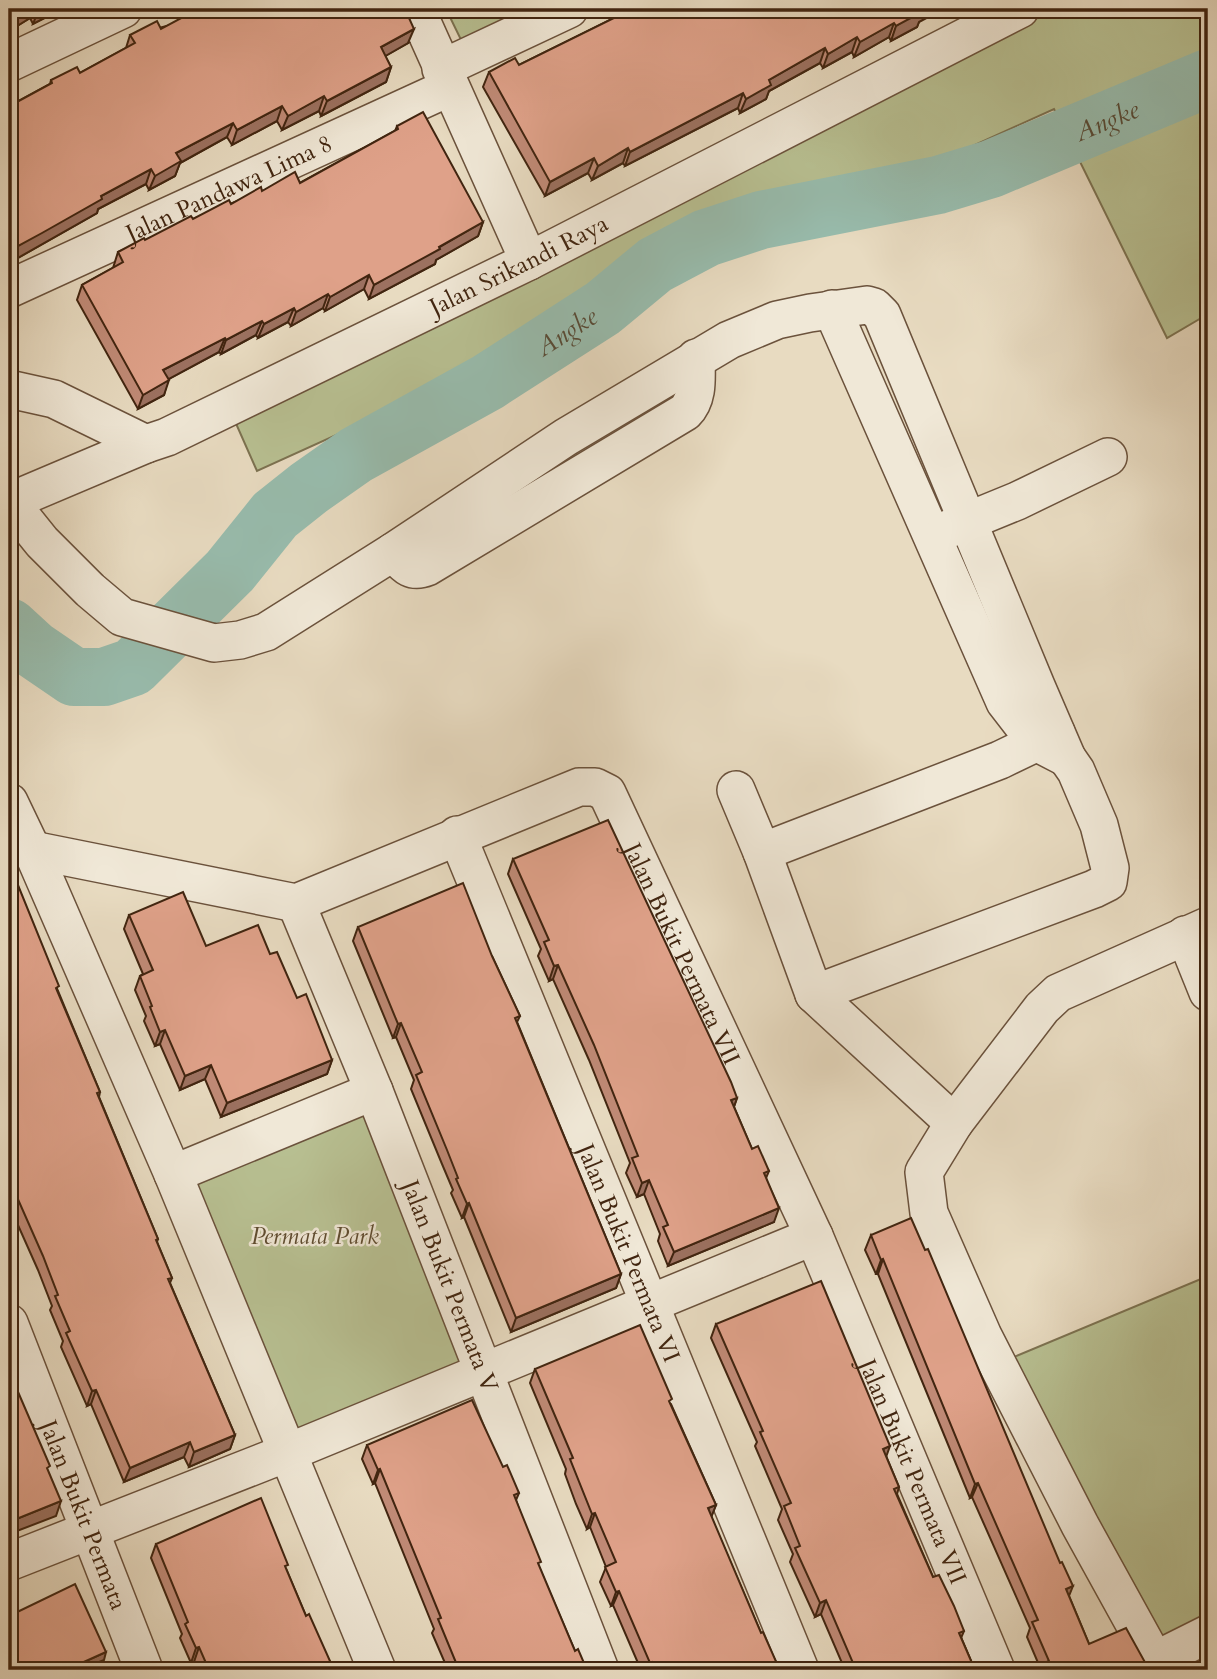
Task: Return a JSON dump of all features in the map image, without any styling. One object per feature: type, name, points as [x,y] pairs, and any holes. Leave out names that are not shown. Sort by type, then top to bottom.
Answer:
[{"type":"street","points":[[9,63],[123,9]]},
{"type":"street","points":[[416,9],[529,261]]},
{"type":"street","name":"Jalan Pandawa Lima 8","points":[[9,289],[446,78],[569,9]]},
{"type":"street","name":"Jalan Srikandi Raya","points":[[9,501],[167,437],[529,261],[1020,9]]},
{"type":"street","points":[[9,501],[42,542],[90,590],[122,617],[214,643],[240,640],[266,632],[393,552],[566,436],[729,340],[777,320],[867,305],[874,307],[881,315],[1054,744]]},
{"type":"street","points":[[814,993],[1094,889],[1108,882],[1110,868],[1099,825],[1076,771],[1054,744],[1005,702],[832,309]]},
{"type":"street","points":[[9,389],[54,399],[146,444]]},
{"type":"street","points":[[931,535],[967,523],[1108,457]]},
{"type":"street","points":[[762,852],[1000,760],[1054,744]]},
{"type":"street","name":"Jalan Bukit Permata VII","points":[[296,903],[457,835],[579,788],[595,786],[607,793],[814,1236],[996,1670]]},
{"type":"street","points":[[736,790],[814,993],[954,1123]]},
{"type":"street","points":[[9,802],[173,1174],[377,1670]]},
{"type":"street","name":"Jalan Bukit Permata VI","points":[[457,835],[800,1670]]},
{"type":"street","points":[[32,850],[296,903]]},
{"type":"street","name":"Jalan Bukit Permata V","points":[[296,903],[374,1091],[600,1670]]},
{"type":"street","points":[[1208,992],[1197,930],[1058,993],[1042,1008],[954,1123],[924,1172],[929,1213],[983,1336],[1080,1525],[1157,1665],[1208,1634]]},
{"type":"street","points":[[173,1174],[374,1091]]},
{"type":"street","points":[[9,1562],[289,1452],[814,1236]]},
{"type":"street","name":"Jalan Bukit Permata","points":[[9,1323],[90,1529],[141,1669]]},
{"type":"green space","points":[[446,9],[542,9],[465,48]]},
{"type":"green space","points":[[999,9],[1165,9],[1170,15],[1178,9],[1208,9],[1208,314],[1167,338],[1054,109],[257,471],[226,401]]},
{"type":"green space","name":"Permata Park","points":[[374,1091],[484,1371],[289,1452],[173,1174]]},
{"type":"green space","points":[[1208,1276],[1208,1639],[1158,1667],[997,1364]]},
{"type":"building","points":[[9,9],[27,9],[9,19]]},
{"type":"building","points":[[198,9],[203,9],[207,16],[221,9],[405,9],[414,29],[381,47],[391,67],[327,101],[324,96],[288,116],[282,106],[237,130],[233,123],[176,153],[181,161],[155,176],[151,169],[9,251],[9,109],[52,83],[51,80],[77,67],[80,73],[135,43],[130,35],[157,21],[161,29]]},
{"type":"building","points":[[632,9],[921,9],[922,12],[896,26],[894,23],[860,42],[857,37],[828,54],[825,48],[769,80],[771,85],[746,99],[743,93],[630,152],[628,148],[598,166],[594,158],[550,182],[489,72],[515,58],[519,65]]},
{"type":"building","points":[[423,112],[483,222],[374,285],[369,275],[296,312],[294,308],[264,324],[262,321],[226,340],[225,338],[163,370],[169,380],[143,395],[82,285],[123,262],[118,252],[144,238],[145,240],[191,216],[193,219],[229,200],[231,204],[261,187],[262,191],[295,172],[300,183],[398,129],[397,126]]},
{"type":"building","points":[[608,820],[731,1082],[737,1098],[731,1100],[752,1149],[758,1146],[769,1171],[764,1173],[779,1208],[674,1252],[663,1227],[668,1225],[649,1180],[642,1183],[632,1158],[638,1156],[594,1045],[558,965],[554,966],[544,942],[549,940],[513,859]]},
{"type":"building","points":[[9,863],[59,986],[56,988],[100,1092],[97,1093],[158,1239],[156,1240],[172,1278],[168,1279],[235,1435],[194,1452],[190,1442],[130,1468],[96,1390],[92,1391],[66,1333],[70,1331],[55,1296],[58,1295],[9,1179]]},
{"type":"building","points":[[463,883],[492,956],[520,1016],[515,1018],[621,1274],[516,1318],[469,1203],[467,1204],[456,1179],[458,1178],[416,1075],[422,1072],[401,1023],[398,1024],[358,927]]},
{"type":"building","points":[[183,892],[206,946],[258,925],[270,954],[277,952],[297,998],[306,994],[332,1060],[227,1103],[211,1065],[185,1076],[165,1030],[160,1032],[150,1007],[152,1006],[140,976],[153,970],[129,915]]},
{"type":"building","points":[[911,1218],[925,1250],[928,1249],[1060,1563],[1062,1562],[1073,1586],[1066,1589],[1089,1644],[1126,1628],[1151,1670],[1036,1670],[1035,1667],[1049,1661],[1032,1622],[1038,1620],[978,1483],[975,1484],[871,1235]]},
{"type":"building","points":[[821,1281],[890,1446],[883,1449],[899,1487],[894,1489],[933,1577],[939,1575],[954,1606],[964,1631],[959,1633],[975,1670],[856,1670],[826,1600],[820,1603],[795,1548],[800,1546],[784,1506],[791,1503],[716,1324]]},
{"type":"building","points":[[640,1325],[672,1399],[669,1401],[716,1505],[708,1508],[761,1633],[763,1632],[778,1666],[781,1665],[783,1670],[656,1670],[652,1662],[650,1663],[619,1591],[616,1592],[605,1567],[616,1562],[595,1513],[592,1514],[570,1459],[573,1458],[535,1369]]},
{"type":"building","points":[[9,1371],[50,1466],[47,1468],[61,1501],[9,1522]]},
{"type":"building","points":[[472,1400],[503,1467],[507,1465],[519,1493],[514,1495],[541,1562],[538,1563],[575,1651],[578,1649],[587,1670],[459,1670],[438,1619],[441,1618],[380,1469],[378,1470],[367,1445]]},
{"type":"building","points":[[261,1498],[306,1616],[309,1614],[334,1670],[209,1670],[185,1624],[188,1622],[156,1544]]},
{"type":"building","points":[[75,1584],[106,1652],[66,1670],[9,1670],[9,1616]]},
{"type":"waterway","name":"Angke","points":[[9,627],[33,649],[74,677],[104,677],[133,667],[230,571],[275,515],[309,488],[356,455],[488,382],[603,308],[655,265],[706,238],[761,220],[938,185],[991,169],[1208,78]]}]
